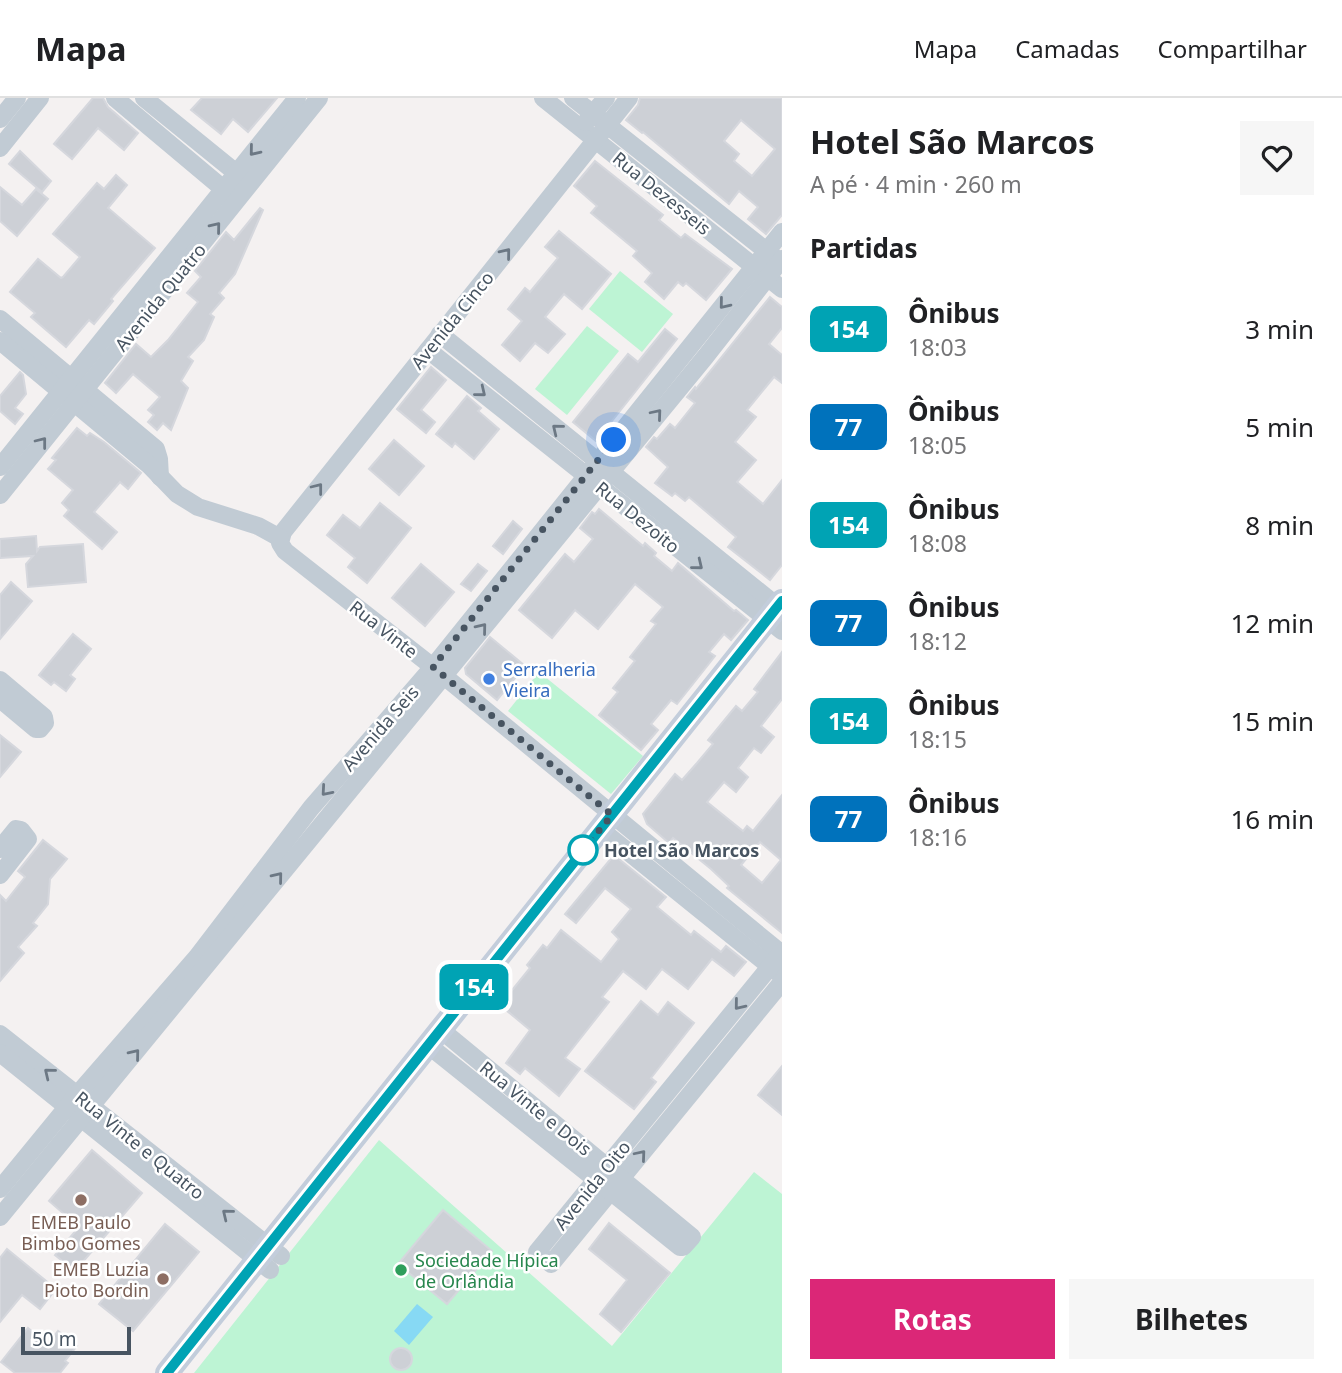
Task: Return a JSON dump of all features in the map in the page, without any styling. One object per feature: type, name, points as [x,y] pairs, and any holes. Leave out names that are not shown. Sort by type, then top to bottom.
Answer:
[{"type":"street","points":[[0,119],[17,98]]},
{"type":"street","points":[[0,148],[40,98]]},
{"type":"street","points":[[115,98],[231,195]]},
{"type":"street","points":[[144,98],[250,185]]},
{"type":"street","name":"Avenida Quatro","points":[[231,195],[236,173],[297,98]]},
{"type":"street","name":"Avenida Quatro","points":[[0,495],[72,391],[231,195],[250,185],[319,98]]},
{"type":"street","name":"Rua Dezesseis","points":[[543,98],[581,129],[599,126],[778,259]]},
{"type":"street","name":"Rua Dezesseis","points":[[573,98],[599,126],[768,277]]},
{"type":"street","name":"Avenida Cinco","points":[[599,126],[606,98]]},
{"type":"street","name":"Avenida Cinco","points":[[280,540],[599,126],[629,98]]},
{"type":"street","name":"Avenida Seis","points":[[0,1217],[597,473],[768,277],[778,259],[782,232]]},
{"type":"street","points":[[0,318],[72,391]]},
{"type":"street","name":"Rua Dezoito","points":[[440,334],[597,473]]},
{"type":"street","points":[[0,341],[72,391]]},
{"type":"street","name":"Rua Dezoito","points":[[428,350],[597,473],[779,618]]},
{"type":"street","name":"Avenida Quatro","points":[[0,467],[72,391]]},
{"type":"street","name":"Rua Vinte","points":[[72,391],[155,464],[177,494],[198,507],[258,526],[280,540],[285,551],[438,671],[612,827],[780,960]]},
{"type":"street","points":[[167,1373],[268,1258],[779,618]]},
{"type":"street","name":"Avenida Seis","points":[[0,1189],[197,957],[311,808],[438,671]]},
{"type":"street","points":[[0,680],[44,717],[46,723],[37,730],[0,699]]},
{"type":"street","points":[[0,849],[17,829],[29,837],[0,876]]},
{"type":"street","name":"Avenida Oito","points":[[780,960],[602,1173],[544,1258],[617,1185],[782,982]]},
{"type":"street","name":"Rua Vinte e Quatro","points":[[0,1034],[72,1101]]},
{"type":"street","name":"Rua Vinte e Dois","points":[[441,1043],[617,1185]]},
{"type":"street","name":"Rua Vinte e Quatro","points":[[0,1053],[72,1101],[268,1258]]},
{"type":"street","points":[[189,1373],[268,1258]]},
{"type":"green space","points":[[620,271],[673,314],[642,352],[589,309]]},
{"type":"green space","points":[[587,326],[619,351],[567,415],[535,389]]},
{"type":"green space","points":[[539,672],[643,756],[611,794],[508,711]]},
{"type":"green space","name":"Sociedade Hípica de Orlândia","points":[[379,1140],[612,1346],[754,1172],[782,1194],[782,1373],[194,1373]]},
{"type":"water","points":[[417,1304],[433,1317],[409,1345],[394,1331]]},
{"type":"building","points":[[93,98],[103,98],[108,107],[138,133],[124,150],[98,128],[72,159],[54,144]]},
{"type":"building","points":[[202,98],[277,98],[248,132],[233,119],[221,134],[191,110]]},
{"type":"building","points":[[640,98],[782,98],[782,215],[766,234],[748,219],[758,207],[739,191],[729,204],[626,120]],"holes":[[[741,120],[775,149],[752,176],[734,161],[739,154],[724,141]]]},
{"type":"building","points":[[20,151],[51,181],[42,192],[9,164]]},
{"type":"building","points":[[595,161],[663,215],[659,220],[681,238],[685,234],[732,269],[706,300],[686,283],[683,286],[678,282],[664,299],[645,282],[652,273],[633,256],[637,251],[591,213],[597,206],[574,186]]},
{"type":"building","points":[[116,175],[127,185],[108,208],[155,248],[111,299],[113,301],[94,324],[89,320],[66,347],[31,317],[35,313],[10,292],[38,259],[63,277],[80,257],[53,234],[97,183],[104,189]]},
{"type":"building","points":[[0,187],[22,205],[36,189],[48,199],[17,236],[0,221]]},
{"type":"building","points":[[260,208],[263,210],[235,274],[219,293],[224,298],[210,314],[214,317],[204,340],[188,357],[193,361],[181,381],[188,388],[171,430],[163,423],[157,430],[148,422],[154,415],[148,410],[160,397],[133,374],[116,393],[105,383],[136,344],[151,357],[168,340],[198,302],[187,293],[201,277],[195,271],[226,232],[234,240]]},
{"type":"building","points":[[559,231],[611,274],[582,309],[564,294],[545,317],[565,334],[548,353],[535,343],[520,361],[502,345],[522,321],[508,309],[525,288],[530,292],[558,258],[545,247]]},
{"type":"building","points":[[770,297],[782,307],[782,328],[769,344],[782,355],[782,383],[774,377],[747,410],[756,417],[735,442],[756,460],[737,482],[763,504],[782,480],[782,565],[770,580],[728,547],[736,537],[689,497],[685,501],[675,493],[672,496],[655,483],[668,467],[646,447],[670,424],[675,428],[695,403],[687,397]]},
{"type":"building","points":[[665,329],[677,339],[596,441],[573,422],[628,354],[638,362]]},
{"type":"building","points":[[431,367],[446,380],[421,410],[435,422],[426,433],[397,409]]},
{"type":"building","points":[[20,372],[23,375],[26,394],[15,408],[23,414],[15,424],[0,411],[0,396]]},
{"type":"building","points":[[467,396],[481,408],[478,411],[499,429],[474,459],[455,443],[452,447],[436,434]]},
{"type":"building","points":[[77,428],[87,436],[90,433],[104,442],[141,473],[128,489],[120,482],[94,512],[117,532],[102,549],[64,516],[69,510],[62,503],[73,490],[48,469],[56,460],[52,458]]},
{"type":"building","points":[[394,440],[424,466],[399,495],[369,469]]},
{"type":"building","points":[[380,503],[411,528],[367,583],[348,567],[355,558],[327,535],[343,515],[360,528]]},
{"type":"building","points":[[599,509],[643,546],[645,543],[656,553],[654,556],[672,571],[678,563],[748,620],[731,640],[724,634],[709,652],[715,656],[677,704],[671,700],[651,724],[658,730],[641,750],[599,715],[618,692],[613,688],[635,661],[630,657],[656,624],[651,621],[663,607],[635,584],[598,629],[575,610],[552,638],[519,610],[565,554],[574,562],[593,539],[580,528],[592,512],[595,514]]},
{"type":"building","points":[[513,521],[522,529],[503,554],[493,546]]},
{"type":"building","points":[[36,536],[37,551],[40,547],[83,544],[86,582],[28,587],[26,564],[33,556],[0,558],[0,539]]},
{"type":"building","points":[[421,564],[454,592],[425,626],[392,598]]},
{"type":"building","points":[[478,564],[487,571],[471,591],[461,584]]},
{"type":"building","points":[[11,582],[32,601],[0,639],[0,595]]},
{"type":"building","points":[[73,634],[91,649],[70,675],[75,679],[66,691],[54,682],[51,685],[39,675]]},
{"type":"building","points":[[490,637],[525,666],[497,700],[466,674],[465,668]]},
{"type":"building","points":[[782,652],[782,699],[761,726],[774,737],[761,753],[754,748],[738,768],[748,777],[736,792],[724,782],[707,802],[743,831],[747,826],[753,831],[782,795],[782,933],[727,888],[729,886],[711,869],[673,838],[669,843],[647,824],[643,814],[675,774],[682,780],[713,744],[708,740],[736,706],[742,711],[758,692],[754,689]],"holes":[[[760,842],[781,860],[762,883],[741,865]]]},
{"type":"building","points":[[0,735],[21,752],[0,777]]},
{"type":"building","points":[[43,840],[67,859],[50,879],[48,904],[33,923],[37,926],[18,947],[24,953],[0,981],[0,895],[6,901],[25,877],[18,871]]},
{"type":"building","points":[[614,855],[666,897],[657,907],[691,935],[694,931],[721,952],[726,946],[746,962],[734,976],[712,959],[688,989],[662,969],[646,989],[623,971],[602,997],[609,1002],[565,1058],[580,1069],[559,1096],[525,1068],[520,1074],[506,1063],[530,1030],[500,1005],[530,968],[527,965],[543,945],[547,948],[561,930],[601,962],[619,939],[612,932],[631,909],[605,888],[576,923],[565,914]]},
{"type":"building","points":[[641,1001],[658,1015],[668,1002],[694,1023],[651,1078],[656,1082],[634,1109],[585,1071]]},
{"type":"building","points":[[782,1066],[782,1115],[758,1095]]},
{"type":"building","points":[[92,1150],[142,1193],[75,1271],[55,1255],[79,1227],[49,1201]]},
{"type":"building","points":[[443,1210],[492,1251],[447,1304],[398,1264]]},
{"type":"building","points":[[609,1223],[670,1273],[621,1332],[600,1314],[627,1280],[589,1249]]},
{"type":"building","points":[[165,1224],[199,1252],[133,1331],[99,1304]]},
{"type":"building","points":[[7,1249],[56,1289],[40,1309],[22,1295],[0,1322],[0,1258]]},
{"type":"building","points":[[28,1328],[48,1344],[58,1331],[77,1346],[65,1361],[68,1363],[60,1373],[15,1373],[1,1362]]},
{"type":"building","points":[[401,1348],[411,1355],[412,1359],[405,1369],[401,1370],[391,1363],[390,1359],[397,1349]]},
{"type":"bus line","name":"154","points":[[167,1373],[782,601]]},
{"type":"place","name":"Serralheria Vieira","points":[[489,679]]},
{"type":"place","name":"Hotel São Marcos","points":[[583,850]]},
{"type":"place","name":"EMEB Paulo Bimbo Gomes","points":[[81,1200]]},
{"type":"place","name":"Sociedade Hípica de Orlândia","points":[[401,1270]]},
{"type":"place","name":"EMEB Luzia Pioto Bordin","points":[[163,1279]]},
{"type":"route","points":[[583,850],[612,815],[433,667],[614,440]]}]
